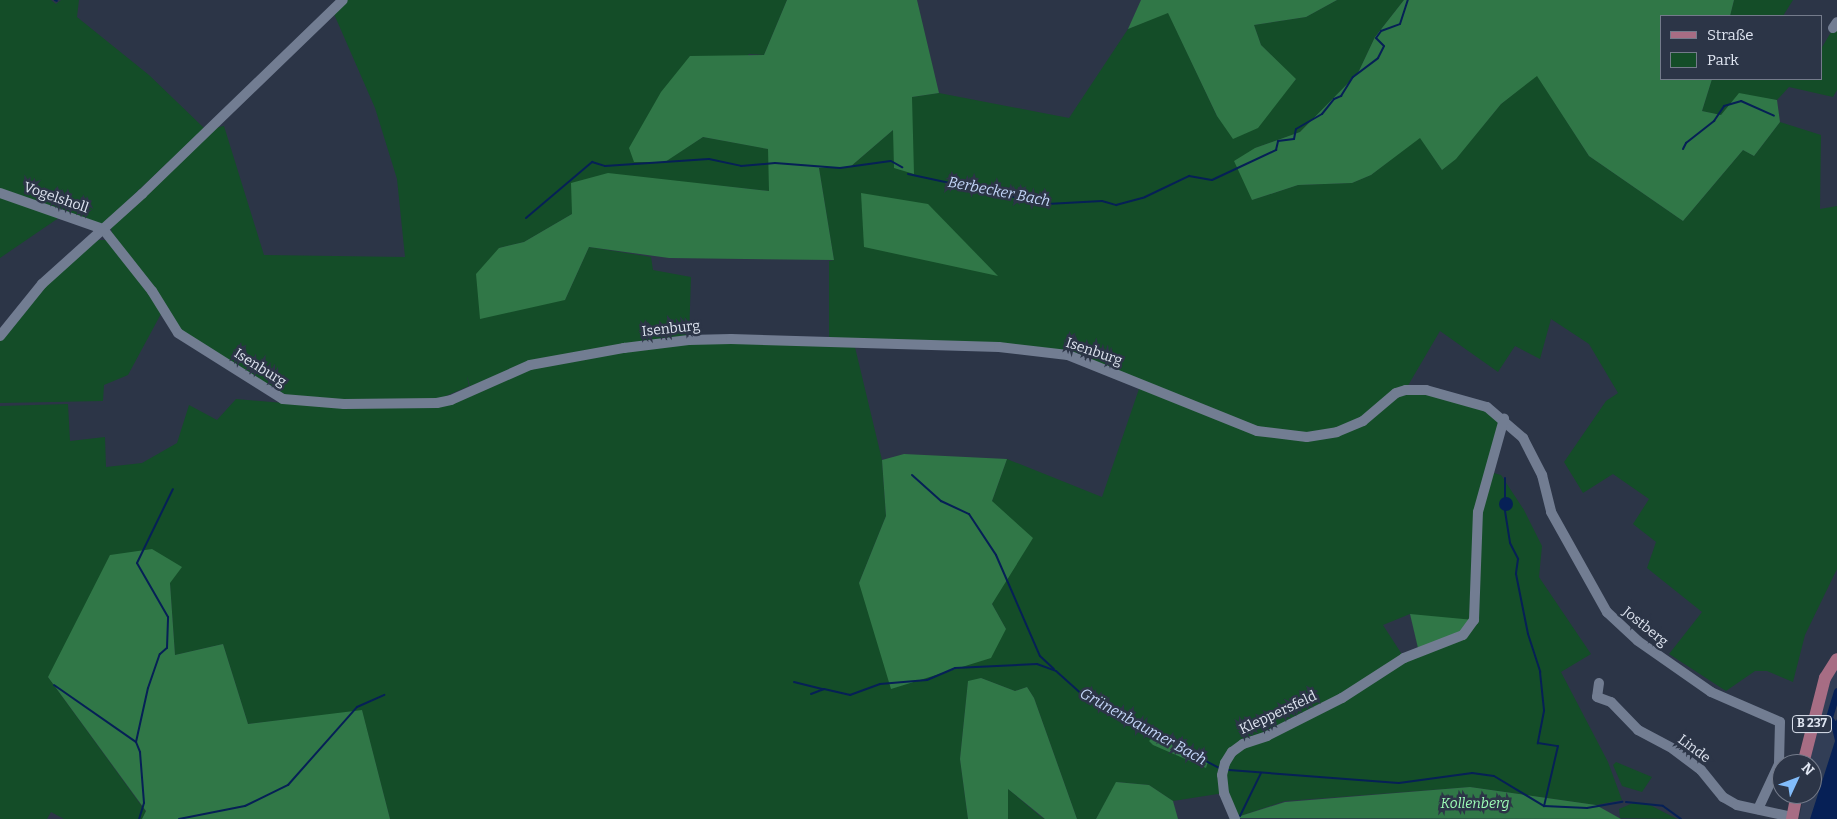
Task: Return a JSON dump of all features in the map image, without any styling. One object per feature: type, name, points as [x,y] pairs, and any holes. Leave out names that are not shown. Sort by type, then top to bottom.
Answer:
[{"type":"main road","name":"B 237","points":[[1806,754],[1826,678],[1837,659]]},
{"type":"main road","points":[[1792,818],[1795,804]]},
{"type":"street","points":[[0,336],[42,284],[104,229],[342,0]]},
{"type":"street","name":"Vogelsholl","points":[[0,193],[104,229]]},
{"type":"street","name":"Isenburg","points":[[104,229],[152,291],[178,333],[283,398],[344,404],[437,403],[451,400],[530,365],[688,340],[911,344],[1028,349],[1068,355],[1257,431],[1307,437]]},
{"type":"street","name":"Jostberg","points":[[1307,437],[1337,432],[1363,421],[1396,393],[1406,390],[1426,390],[1477,405],[1504,419],[1523,438],[1542,475],[1550,512],[1607,612],[1638,641],[1711,692],[1780,722],[1779,764],[1758,809]]},
{"type":"street","name":"Kleppersfeld","points":[[1234,819],[1224,793],[1222,775],[1225,762],[1232,752],[1243,744],[1267,736],[1342,698],[1404,658],[1463,635],[1474,620],[1478,512],[1504,419]]},
{"type":"street","name":"Linde","points":[[1599,683],[1597,697],[1611,702],[1638,730],[1673,749],[1701,770],[1724,797],[1737,806],[1758,809],[1792,818]]},
{"type":"shaded area","points":[[1837,669],[1837,819],[1799,819],[1802,804],[1822,804],[1822,754],[1812,754],[1830,681]]},
{"type":"green space","points":[[0,0],[51,0],[56,4],[61,0],[79,0],[77,17],[149,75],[204,128],[102,225],[0,192]]},
{"type":"green space","points":[[346,0],[787,0],[764,55],[749,54],[664,162],[703,137],[769,149],[769,191],[703,184],[572,183],[572,214],[524,242],[499,248],[565,300],[589,247],[651,257],[653,270],[691,277],[689,337],[829,338],[829,261],[834,260],[819,168],[850,167],[893,130],[912,97],[939,93],[1069,118],[1128,29],[1168,12],[1217,116],[1296,80],[1261,45],[1254,25],[1306,17],[1337,0],[1404,0],[1375,37],[1358,73],[1300,132],[1255,148],[1252,200],[1298,185],[1352,183],[1371,175],[1420,137],[1442,170],[1456,158],[1501,104],[1537,75],[1589,156],[1683,221],[1743,150],[1754,156],[1780,122],[1821,135],[1820,209],[1837,206],[1837,569],[1805,635],[1793,682],[1767,671],[1755,671],[1726,691],[1669,654],[1702,612],[1647,568],[1656,542],[1633,524],[1649,499],[1613,474],[1583,493],[1564,462],[1606,401],[1618,393],[1589,344],[1551,319],[1540,359],[1515,346],[1498,372],[1440,331],[1406,389],[1487,407],[1504,419],[1490,472],[1501,475],[1524,510],[1542,546],[1539,577],[1591,654],[1561,672],[1608,762],[1622,800],[1596,805],[1470,787],[1285,801],[1234,818],[1224,793],[1173,801],[1149,785],[1117,782],[1096,819],[1077,819],[1034,698],[1027,687],[1015,691],[981,678],[968,682],[960,759],[968,819],[390,819],[362,711],[248,724],[223,644],[175,655],[170,583],[48,677],[146,812],[142,819],[64,819],[51,812],[47,819],[0,819],[0,406],[68,404],[70,441],[105,437],[106,467],[142,463],[177,443],[189,405],[217,420],[236,399],[344,408],[438,406],[471,389],[467,376],[469,386],[437,400],[299,399],[284,394],[182,331],[112,233],[111,228],[205,130],[224,126],[264,255],[405,257],[397,179],[375,108],[334,14]],"holes":[[[854,343],[1068,355],[1141,383],[1102,497],[1007,459],[992,501],[1005,578],[992,604],[1006,629],[859,583],[886,516],[882,460]],[[1410,614],[1463,635],[1403,656],[1383,625]]]},
{"type":"green space","points":[[787,0],[917,0],[939,93],[912,97],[914,174],[894,168],[893,130],[850,167],[819,168],[834,260],[669,258],[589,247],[565,300],[480,319],[476,274],[499,248],[524,242],[572,214],[571,183],[608,173],[769,191],[768,149],[703,137],[665,162],[634,162],[629,148],[661,92],[690,56],[764,55]]},
{"type":"green space","points":[[1141,0],[1337,0],[1306,17],[1254,25],[1261,45],[1296,79],[1258,128],[1233,139],[1217,116],[1168,13],[1128,29]]},
{"type":"green space","points":[[1404,0],[1734,0],[1730,15],[1660,15],[1660,80],[1712,80],[1702,111],[1721,115],[1739,93],[1777,100],[1780,122],[1754,156],[1743,150],[1683,221],[1589,156],[1537,76],[1501,104],[1456,159],[1442,170],[1420,138],[1371,175],[1352,183],[1298,185],[1252,200],[1234,161],[1255,148],[1300,132],[1358,73],[1375,37]]},
{"type":"green space","points":[[1734,0],[1793,0],[1784,15],[1730,15]]},
{"type":"green space","points":[[1837,22],[1837,90],[1833,97],[1789,87],[1777,100],[1739,94],[1721,115],[1702,111],[1712,80],[1822,80],[1822,47]]},
{"type":"green space","points":[[861,193],[928,204],[998,276],[864,247]]},
{"type":"green space","points":[[0,195],[60,217],[0,258]]},
{"type":"green space","points":[[95,240],[108,240],[162,312],[128,375],[104,385],[103,401],[0,403],[0,340],[44,286]]},
{"type":"green space","points":[[904,454],[1007,459],[992,501],[1033,538],[992,604],[1006,629],[991,658],[891,689],[859,583],[886,516],[882,460]]},
{"type":"green space","points":[[152,549],[182,567],[170,583],[175,655],[223,644],[248,724],[362,710],[390,819],[142,819],[146,811],[48,677],[110,555]]},
{"type":"green space","points":[[1410,614],[1474,620],[1463,635],[1418,648]]},
{"type":"green space","points":[[981,678],[1015,691],[1027,687],[1034,698],[1077,819],[1045,819],[1008,789],[1008,819],[968,819],[960,759],[968,681]]},
{"type":"green space","points":[[1155,735],[1166,737],[1208,762],[1206,768],[1153,745],[1149,741]]},
{"type":"green space","points":[[1616,762],[1652,777],[1642,792],[1622,786],[1613,765]]},
{"type":"green space","points":[[1116,782],[1149,785],[1173,801],[1178,819],[1096,819]]},
{"type":"green space","name":"Kollenberg","points":[[1470,787],[1596,805],[1621,819],[1234,818],[1285,802]]},
{"type":"green space","points":[[1007,788],[1040,816],[1045,819],[1008,819]]},
{"type":"green space","points":[[1633,803],[1650,805],[1677,819],[1620,818],[1619,809]]},
{"type":"water","points":[[1503,497],[1509,497],[1513,504],[1509,511],[1503,511],[1499,507],[1499,501]]},
{"type":"water","points":[[1837,719],[1837,819],[1810,819],[1815,804],[1822,804],[1822,782],[1835,741],[1832,728]]},
{"type":"waterway","name":"Berbecker Bach","points":[[908,174],[1047,204],[1102,201],[1116,205],[1145,197],[1189,176],[1212,180],[1276,150],[1278,141],[1294,139],[1296,129],[1322,114],[1334,99],[1341,96],[1353,77],[1378,58],[1384,46],[1376,38],[1381,31],[1400,24],[1408,0]]},
{"type":"waterway","points":[[1683,149],[1686,143],[1714,121],[1724,106],[1741,101],[1774,116]]},
{"type":"waterway","name":"Berbecker Bach","points":[[526,218],[592,162],[605,166],[709,159],[741,166],[775,163],[840,168],[891,161],[902,167]]},
{"type":"waterway","points":[[912,475],[941,501],[969,514],[996,555],[1040,656],[1054,669]]},
{"type":"waterway","points":[[1505,478],[1505,498]]},
{"type":"waterway","points":[[136,742],[148,688],[160,654],[167,648],[168,617],[137,563],[173,489]]},
{"type":"waterway","points":[[1505,511],[1510,543],[1518,559],[1516,574],[1528,634],[1540,672],[1544,711],[1538,743],[1558,746],[1544,806]]},
{"type":"waterway","name":"Grünenbaumer Bach","points":[[811,694],[824,689],[850,695],[880,684],[927,680],[955,668],[1037,664],[1056,671],[1085,697],[1219,768]]},
{"type":"waterway","points":[[794,682],[823,689]]},
{"type":"waterway","points":[[54,685],[136,742],[140,752],[144,803],[139,819]]},
{"type":"waterway","points":[[1837,691],[1829,718],[1837,729]]},
{"type":"waterway","points":[[179,819],[245,806],[288,785],[357,707],[384,695]]},
{"type":"waterway","name":"Grünenbaumer Bach","points":[[1229,770],[1399,783],[1472,773],[1494,776],[1544,806],[1587,808],[1622,802]]},
{"type":"waterway","points":[[1240,816],[1261,773]]},
{"type":"waterway","name":"Grünenbaumer Bach","points":[[1626,802],[1663,806],[1681,819]]}]
